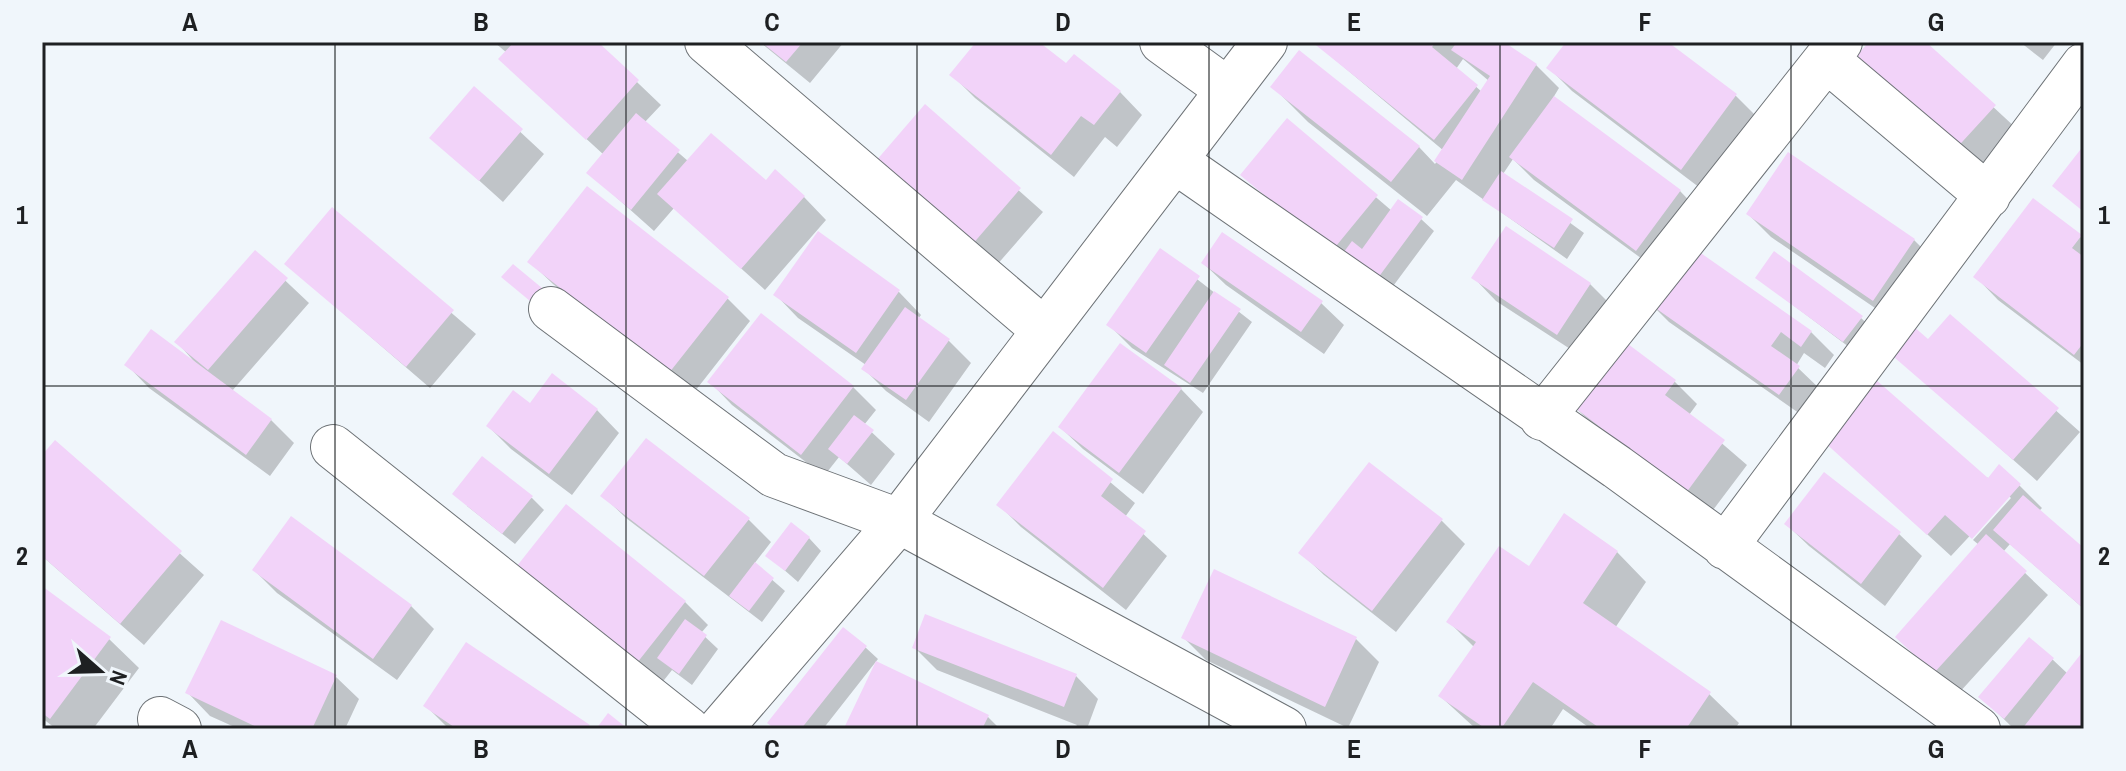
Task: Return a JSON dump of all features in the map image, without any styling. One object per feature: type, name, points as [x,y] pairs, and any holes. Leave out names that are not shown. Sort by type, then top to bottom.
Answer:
[{"type":"street","points":[[707,42],[1044,330]]},
{"type":"street","points":[[1162,42],[1228,90]]},
{"type":"street","points":[[720,729],[899,521],[1265,42]]},
{"type":"street","points":[[1542,418],[1834,51],[1988,196]]},
{"type":"street","points":[[1725,547],[2084,65]]},
{"type":"street","points":[[1175,161],[1542,418],[1617,467],[1978,729]]},
{"type":"street","points":[[551,309],[774,475],[899,521],[1284,729]]},
{"type":"street","points":[[333,447],[688,729]]},
{"type":"building","points":[[514,42],[598,42],[639,80],[586,140],[498,59]]},
{"type":"building","points":[[761,42],[803,42],[786,62]]},
{"type":"building","points":[[976,42],[1039,42],[1066,63],[1074,54],[1121,91],[1094,125],[1081,116],[1051,155],[949,75]]},
{"type":"building","points":[[1312,42],[1436,42],[1432,47],[1478,85],[1434,140]]},
{"type":"building","points":[[1457,42],[1504,42],[1537,64],[1462,180],[1434,161],[1490,76],[1451,50]]},
{"type":"building","points":[[1566,42],[1668,42],[1737,94],[1681,170],[1546,68]]},
{"type":"building","points":[[1869,42],[1926,42],[1996,105],[1952,153],[1851,62]]},
{"type":"building","points":[[1299,50],[1420,146],[1391,182],[1270,87]]},
{"type":"building","points":[[474,86],[523,129],[479,181],[429,138]]},
{"type":"building","points":[[1554,96],[1681,190],[1636,251],[1509,157]]},
{"type":"building","points":[[925,104],[1021,188],[965,253],[869,169]]},
{"type":"building","points":[[636,113],[680,150],[631,210],[586,173]]},
{"type":"building","points":[[1287,118],[1378,195],[1332,251],[1240,175]]},
{"type":"building","points":[[711,133],[766,180],[775,169],[805,196],[741,269],[657,194]]},
{"type":"building","points":[[2084,145],[2084,212],[2052,186]]},
{"type":"building","points":[[1788,152],[1915,239],[1873,301],[1746,214]]},
{"type":"building","points":[[1501,171],[1573,219],[1554,248],[1482,200]]},
{"type":"building","points":[[587,186],[729,297],[669,373],[527,262]]},
{"type":"building","points":[[2033,198],[2082,235],[2072,248],[2084,257],[2084,342],[2074,355],[1973,277]]},
{"type":"building","points":[[1398,199],[1423,217],[1372,286],[1338,260],[1352,241],[1362,249]]},
{"type":"building","points":[[332,207],[454,310],[406,367],[284,264]]},
{"type":"building","points":[[1506,226],[1591,283],[1557,335],[1471,278]]},
{"type":"building","points":[[818,231],[900,290],[856,353],[773,295]]},
{"type":"building","points":[[1222,232],[1323,301],[1301,332],[1201,263]]},
{"type":"building","points":[[1160,248],[1200,276],[1146,353],[1106,325]]},
{"type":"building","points":[[1695,249],[1812,331],[1801,347],[1781,332],[1771,346],[1800,366],[1779,395],[1644,300]]},
{"type":"building","points":[[255,250],[288,278],[208,370],[174,342]]},
{"type":"building","points":[[1774,251],[1863,316],[1843,342],[1755,278]]},
{"type":"building","points":[[513,264],[542,288],[530,301],[501,277]]},
{"type":"building","points":[[1214,291],[1241,309],[1190,383],[1164,365]]},
{"type":"building","points":[[905,307],[950,339],[906,400],[861,369]]},
{"type":"building","points":[[761,313],[854,386],[801,455],[707,382]]},
{"type":"building","points":[[1950,314],[2059,408],[2013,460],[1880,345],[1904,318],[1928,339]]},
{"type":"building","points":[[151,329],[272,419],[246,455],[124,365]]},
{"type":"building","points":[[1620,338],[1676,380],[1665,395],[1725,440],[1686,493],[1570,404]]},
{"type":"building","points":[[1120,343],[1182,388],[1119,473],[1058,427]]},
{"type":"building","points":[[552,373],[598,409],[549,474],[486,426],[513,390],[530,403]]},
{"type":"building","points":[[1875,379],[1988,478],[1999,464],[2021,484],[1972,539],[1945,515],[1927,535],[1822,440]]},
{"type":"building","points":[[854,415],[874,430],[847,464],[828,449]]},
{"type":"building","points":[[1053,431],[1113,479],[1101,496],[1146,531],[1103,588],[996,505]]},
{"type":"building","points":[[646,438],[750,518],[704,576],[600,496]]},
{"type":"building","points":[[55,440],[182,551],[120,624],[42,556],[42,455]]},
{"type":"building","points":[[482,456],[533,496],[502,534],[452,494]]},
{"type":"building","points":[[1369,462],[1443,519],[1372,611],[1298,553]]},
{"type":"building","points":[[1824,472],[1901,532],[1861,584],[1784,524]]},
{"type":"building","points":[[2023,495],[2084,548],[2084,609],[1993,530]]},
{"type":"building","points":[[566,504],[686,601],[633,668],[513,571]]},
{"type":"building","points":[[1564,513],[1618,551],[1583,603],[1711,692],[1686,729],[1601,729],[1533,682],[1501,729],[1486,729],[1438,696],[1476,642],[1446,622],[1499,546],[1529,566]]},
{"type":"building","points":[[291,516],[412,605],[373,659],[252,570]]},
{"type":"building","points":[[791,522],[810,537],[785,571],[765,556]]},
{"type":"building","points":[[1986,534],[2027,571],[1934,673],[1895,637]]},
{"type":"building","points":[[755,562],[774,578],[749,611],[729,596]]},
{"type":"building","points":[[1214,569],[1357,637],[1325,707],[1181,638]]},
{"type":"building","points":[[42,586],[111,637],[50,719],[42,713]]},
{"type":"building","points":[[925,614],[1077,674],[1064,707],[912,648]]},
{"type":"building","points":[[685,619],[707,635],[679,674],[657,658]]},
{"type":"building","points":[[221,620],[337,675],[312,729],[261,729],[185,693]]},
{"type":"building","points":[[843,627],[867,646],[801,729],[775,729],[767,723]]},
{"type":"building","points":[[2029,637],[2054,658],[2004,719],[1978,697]]},
{"type":"building","points":[[466,642],[590,725],[587,729],[457,729],[423,706]]},
{"type":"building","points":[[2084,650],[2084,729],[2022,729]]},
{"type":"building","points":[[876,661],[989,715],[982,729],[851,729],[845,726]]},
{"type":"building","points":[[608,713],[628,729],[596,729]]}]
